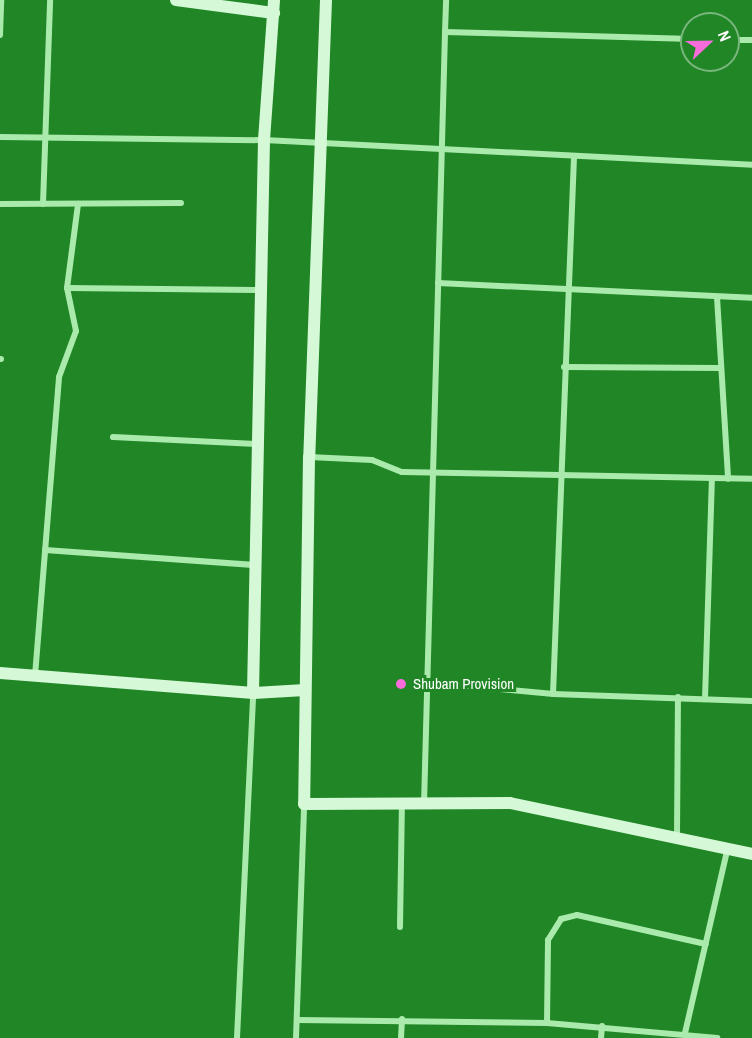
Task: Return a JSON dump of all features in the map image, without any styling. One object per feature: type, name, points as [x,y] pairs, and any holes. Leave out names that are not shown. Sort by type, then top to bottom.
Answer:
[{"type":"street","points":[[0,34],[1,0]]},
{"type":"street","points":[[43,204],[42,138],[50,0]]},
{"type":"street","points":[[176,0],[274,13]]},
{"type":"street","points":[[237,1038],[253,693],[264,140],[274,0]]},
{"type":"street","points":[[296,1038],[304,804],[309,457],[326,0]]},
{"type":"street","points":[[424,804],[431,473],[438,283],[439,150],[446,0]]},
{"type":"street","points":[[445,32],[680,39]]},
{"type":"street","points":[[0,137],[264,140],[574,158],[752,165]]},
{"type":"street","points":[[553,694],[564,367],[574,158]]},
{"type":"street","points":[[0,204],[181,203]]},
{"type":"street","points":[[34,676],[59,377],[76,331],[67,288],[78,204]]},
{"type":"street","points":[[438,283],[569,287],[752,298]]},
{"type":"street","points":[[67,288],[261,290]]},
{"type":"street","points":[[717,297],[728,479]]},
{"type":"street","points":[[564,367],[720,368]]},
{"type":"street","points":[[113,437],[258,444]]},
{"type":"street","points":[[309,457],[372,460],[402,472],[752,479]]},
{"type":"street","points":[[705,699],[712,479]]},
{"type":"street","points":[[45,550],[256,566]]},
{"type":"street","points":[[0,673],[253,693],[305,690]]},
{"type":"street","points":[[426,682],[553,694],[752,702]]},
{"type":"street","points":[[677,836],[678,698]]},
{"type":"street","points":[[304,804],[510,803],[677,836],[752,854]]},
{"type":"street","points":[[400,927],[402,804]]},
{"type":"street","points":[[685,1033],[728,847]]},
{"type":"street","points":[[547,1023],[548,940],[561,919],[577,915],[706,944]]},
{"type":"street","points":[[297,1020],[402,1019],[547,1023],[685,1033],[717,1038]]},
{"type":"street","points":[[401,1038],[402,1019]]},
{"type":"street","points":[[601,1038],[602,1026]]},
{"type":"place","name":"Shubam Provision","points":[[401,684]]}]
